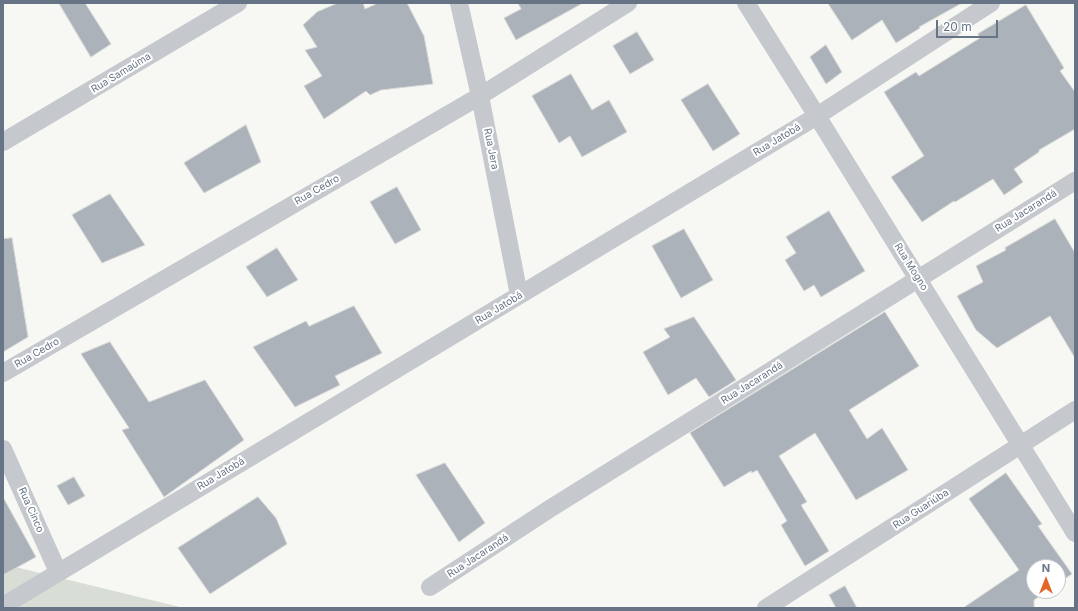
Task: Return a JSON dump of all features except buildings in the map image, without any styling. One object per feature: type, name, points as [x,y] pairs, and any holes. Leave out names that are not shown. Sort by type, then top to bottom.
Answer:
[{"type":"street","name":"Rua Samaúma","points":[[3,142],[238,3]]},
{"type":"street","name":"Rua Jera","points":[[459,3],[480,96],[520,295]]},
{"type":"street","name":"Rua Cedro","points":[[3,373],[480,96],[628,3]]},
{"type":"street","name":"Rua Mogno","points":[[746,3],[818,116],[1075,532]]},
{"type":"street","name":"Rua Jatobá","points":[[3,606],[818,116],[992,3]]},
{"type":"street","name":"Rua Jacarandá","points":[[430,587],[551,508],[1075,181]]},
{"type":"street","name":"Rua Guariúba","points":[[766,608],[1075,410]]},
{"type":"street","name":"Rua Cinco","points":[[3,449],[58,572]]},
{"type":"shaded area","points":[[3,564],[184,608],[3,608]]}]
